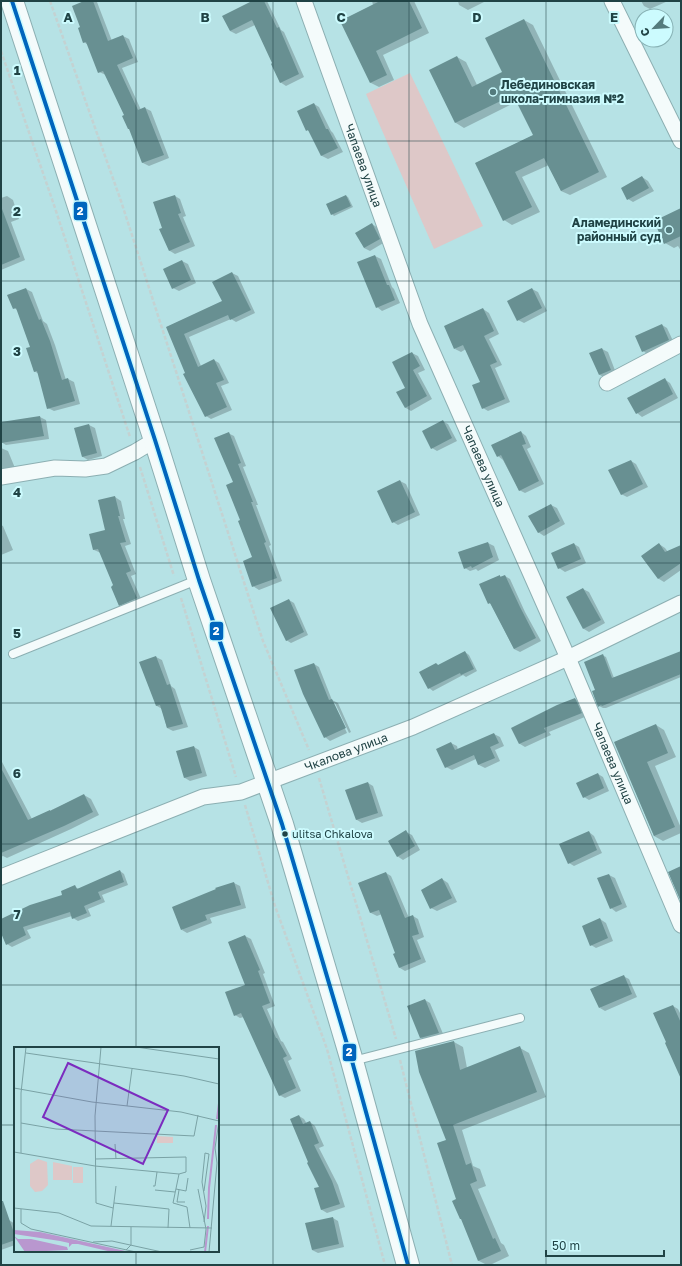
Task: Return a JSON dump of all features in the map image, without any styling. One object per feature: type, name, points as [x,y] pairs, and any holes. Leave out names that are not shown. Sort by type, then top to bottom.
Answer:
[{"type":"main road","points":[[12,1],[156,440],[199,580],[269,782],[352,1061],[408,1265]]},
{"type":"street","name":"Чапаева улица","points":[[304,1],[420,324],[568,658],[681,925]]},
{"type":"street","points":[[612,1],[681,141]]},
{"type":"street","points":[[607,383],[681,344]]},
{"type":"street","points":[[1,477],[55,468],[85,469],[106,466],[156,440]]},
{"type":"street","name":"Чкалова улица","points":[[1,877],[203,797],[241,792],[413,727],[568,658],[681,602]]},
{"type":"lane","points":[[13,654],[199,580]]},
{"type":"lane","points":[[352,1061],[520,1018]]},
{"type":"path","points":[[50,1],[121,201],[263,641],[315,765],[396,1040],[397,1050],[452,1265]]},
{"type":"path","points":[[1,52],[54,205],[135,452],[275,906],[327,1048],[386,1265]]},
{"type":"shaded area","points":[[410,73],[483,226],[434,249],[366,94]]},
{"type":"building","points":[[84,1],[93,1],[108,41],[123,35],[133,58],[117,65],[138,110],[145,107],[164,155],[142,163],[129,129],[122,116],[124,115],[103,71],[98,73],[86,42],[83,43],[78,28],[80,27],[72,6]]},
{"type":"building","points":[[252,1],[264,1],[277,28],[279,27],[299,74],[280,83],[252,20],[230,31],[222,16]]},
{"type":"building","points":[[380,1],[409,1],[422,28],[376,51],[387,75],[370,83],[340,21]]},
{"type":"building","points":[[524,19],[599,172],[561,191],[544,158],[515,172],[532,207],[503,221],[475,163],[533,135],[513,95],[455,123],[429,70],[457,56],[472,87],[502,72],[485,38]]},
{"type":"building","points":[[314,103],[326,129],[328,129],[338,148],[321,156],[308,130],[306,131],[297,111]]},
{"type":"building","points":[[642,176],[649,188],[627,200],[621,188]]},
{"type":"building","points":[[175,195],[181,213],[178,214],[190,242],[169,251],[159,229],[162,228],[153,202]]},
{"type":"building","points":[[346,195],[351,206],[331,215],[326,204]]},
{"type":"building","name":"Аламединский районный суд","points":[[681,208],[681,236],[664,244],[654,221]]},
{"type":"building","points":[[1,209],[20,257],[1,265]]},
{"type":"building","points":[[372,223],[380,239],[364,248],[355,233]]},
{"type":"building","points":[[375,255],[387,285],[389,285],[395,300],[376,308],[357,262]]},
{"type":"building","points":[[182,260],[191,280],[172,289],[163,269]]},
{"type":"building","points":[[232,272],[251,310],[230,320],[228,315],[184,334],[198,367],[214,359],[224,380],[216,383],[227,407],[205,417],[183,374],[185,373],[166,327],[222,301],[212,282]]},
{"type":"building","points":[[26,288],[39,320],[41,319],[50,341],[62,380],[68,378],[75,401],[47,409],[37,371],[34,372],[26,348],[30,347],[16,308],[13,309],[7,295]]},
{"type":"building","points":[[532,288],[542,308],[517,321],[507,301]]},
{"type":"building","points":[[483,308],[494,331],[484,336],[497,362],[490,365],[505,399],[482,409],[472,385],[480,382],[463,345],[454,349],[444,326]]},
{"type":"building","points":[[662,324],[669,340],[642,352],[635,336]]},
{"type":"building","points":[[602,348],[611,370],[599,375],[589,353]]},
{"type":"building","points":[[412,352],[420,366],[413,370],[427,396],[405,408],[396,392],[405,388],[392,362]]},
{"type":"building","points":[[665,378],[673,394],[636,414],[627,398]]},
{"type":"building","points":[[40,416],[44,436],[1,443],[1,422]]},
{"type":"building","points":[[443,420],[452,438],[431,449],[422,431]]},
{"type":"building","points":[[89,424],[97,453],[82,457],[74,428]]},
{"type":"building","points":[[521,431],[526,444],[522,445],[539,481],[519,491],[501,455],[497,457],[491,445]]},
{"type":"building","points":[[229,432],[241,463],[238,464],[253,502],[251,502],[266,542],[264,543],[277,578],[252,587],[243,561],[252,557],[238,521],[240,520],[226,485],[233,482],[214,438]]},
{"type":"building","points":[[631,460],[643,484],[621,495],[608,470]]},
{"type":"building","points":[[400,480],[415,512],[392,523],[377,491]]},
{"type":"building","points":[[115,496],[120,516],[118,516],[126,542],[120,543],[131,571],[126,573],[137,598],[119,606],[111,587],[113,585],[98,549],[93,550],[89,534],[105,530],[98,500]]},
{"type":"building","points":[[551,504],[560,521],[538,533],[528,516]]},
{"type":"building","points":[[488,542],[493,557],[472,568],[471,566],[464,569],[458,552]]},
{"type":"building","points":[[574,543],[581,559],[558,569],[551,553]]},
{"type":"building","points":[[659,543],[665,552],[681,545],[681,563],[658,579],[641,556]]},
{"type":"building","points":[[500,575],[500,577],[505,575],[536,638],[514,649],[490,603],[488,604],[479,584]]},
{"type":"building","points":[[583,588],[601,620],[583,629],[566,597]]},
{"type":"building","points":[[289,599],[304,632],[286,641],[270,608]]},
{"type":"building","points":[[465,651],[474,669],[461,675],[460,673],[428,689],[419,672],[436,663],[438,665]]},
{"type":"building","points":[[681,651],[681,674],[598,707],[592,691],[595,690],[584,662],[603,654],[612,678]]},
{"type":"building","points":[[156,656],[167,685],[170,684],[183,724],[167,728],[160,705],[156,706],[139,662]]},
{"type":"building","points":[[314,663],[329,700],[332,699],[346,728],[324,738],[303,694],[294,670]]},
{"type":"building","points":[[575,698],[582,713],[544,728],[546,732],[519,744],[511,728],[557,705]]},
{"type":"building","points":[[656,724],[668,753],[647,762],[675,827],[654,836],[614,742]]},
{"type":"building","points":[[494,733],[499,743],[490,747],[495,758],[478,765],[474,755],[445,768],[436,749],[451,742],[455,750]]},
{"type":"building","points":[[194,746],[202,773],[184,778],[176,751]]},
{"type":"building","points":[[1,768],[28,820],[84,794],[93,812],[1,853]]},
{"type":"building","points":[[598,773],[604,788],[583,798],[576,783]]},
{"type":"building","points":[[368,782],[378,813],[356,820],[345,790]]},
{"type":"building","points":[[406,830],[415,846],[397,857],[388,841]]},
{"type":"building","points":[[589,831],[597,850],[568,864],[559,844]]},
{"type":"building","points":[[681,866],[681,902],[668,872]]},
{"type":"building","points":[[120,870],[124,882],[98,892],[101,899],[84,906],[87,913],[72,919],[70,912],[23,927],[26,935],[6,945],[1,933],[1,919],[30,905],[62,895],[61,891],[75,885],[77,889]]},
{"type":"building","points":[[386,872],[405,918],[413,915],[419,934],[412,936],[421,959],[399,968],[379,910],[370,913],[358,883]]},
{"type":"building","points":[[609,874],[622,904],[610,909],[597,878]]},
{"type":"building","points":[[442,878],[452,898],[430,909],[421,890]]},
{"type":"building","points":[[234,882],[241,905],[205,915],[207,920],[181,930],[172,907],[216,889],[215,888]]},
{"type":"building","points":[[600,918],[608,938],[590,946],[582,926]]},
{"type":"building","points":[[245,935],[260,970],[258,971],[270,1003],[262,1006],[276,1038],[287,1056],[283,1058],[296,1088],[279,1096],[241,1013],[234,1016],[225,992],[245,985],[228,942]]},
{"type":"building","points":[[624,975],[632,994],[599,1008],[590,989]]},
{"type":"building","points":[[425,999],[439,1033],[420,1038],[407,1006]]},
{"type":"building","points":[[673,1005],[681,1023],[681,1079],[653,1013]]},
{"type":"building","points":[[454,1041],[460,1070],[520,1046],[537,1092],[453,1125],[466,1165],[471,1163],[477,1181],[470,1184],[493,1239],[495,1238],[501,1251],[478,1261],[452,1201],[456,1199],[437,1143],[446,1140],[419,1072],[415,1051]]},
{"type":"building","points":[[299,1115],[303,1124],[310,1121],[319,1143],[314,1145],[332,1181],[340,1204],[321,1210],[314,1188],[319,1187],[307,1163],[308,1162],[290,1119]]},
{"type":"building","points":[[1,1201],[3,1201],[14,1233],[14,1240],[1,1245]]},
{"type":"building","points":[[333,1217],[339,1244],[312,1250],[305,1223]]},
{"type":"transit line","name":"2","points":[[12,1],[199,580],[282,824],[352,1061],[408,1265]]},
{"type":"place","name":"Лебединовская школа-гимназия №2","points":[[493,92]]},
{"type":"place","name":"Аламединский районный суд","points":[[669,230]]},
{"type":"place","name":"ulitsa Chkalova","points":[[285,834]]}]
